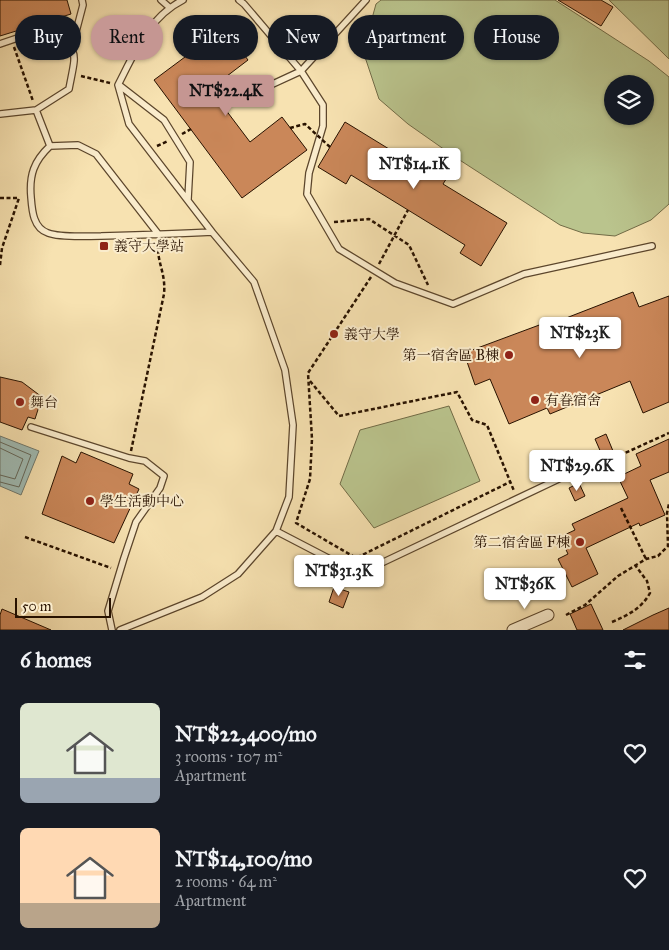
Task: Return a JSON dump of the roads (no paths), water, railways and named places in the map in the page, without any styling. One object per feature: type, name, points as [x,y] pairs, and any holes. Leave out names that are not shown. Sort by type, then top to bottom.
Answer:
[{"type":"street","points":[[513,630],[548,615]]},
{"type":"lane","points":[[81,16],[84,5],[82,0]]},
{"type":"lane","points":[[161,0],[169,7]]},
{"type":"lane","points":[[120,630],[202,597],[238,574],[276,531],[289,497],[293,425],[285,370],[254,282],[212,232],[129,124],[118,84],[151,25],[169,7],[183,0]]},
{"type":"lane","points":[[239,0],[301,71],[323,105],[323,126],[309,173],[307,194],[339,249],[375,272],[395,283],[453,304],[524,274],[652,246]]},
{"type":"lane","points":[[249,95],[301,71],[366,0]]},
{"type":"lane","points":[[0,44],[15,39]]},
{"type":"lane","points":[[0,114],[36,110],[69,89],[75,60]]},
{"type":"lane","points":[[118,84],[164,120],[190,162],[188,199]]},
{"type":"lane","points":[[36,110],[50,146]]},
{"type":"lane","points":[[159,235],[96,154],[78,145],[50,146],[38,158],[31,179],[31,197],[34,222],[47,233],[77,236],[159,235],[212,232]]},
{"type":"lane","points":[[31,427],[129,458],[145,461],[164,476],[160,488],[136,522],[108,611],[112,630]]},
{"type":"lane","points":[[276,531],[353,572],[371,568],[586,466]]},
{"type":"water","points":[[0,436],[39,451],[21,495],[0,486]]},
{"type":"place","name":"義守大學站","points":[[104,246]]},
{"type":"place","name":"義守大學","points":[[334,334]]},
{"type":"place","name":"第一宿舍區 B棟","points":[[509,355]]},
{"type":"place","name":"有眷宿舍","points":[[535,400]]},
{"type":"place","name":"舞台","points":[[20,402]]},
{"type":"place","name":"學生活動中心","points":[[90,501]]},
{"type":"place","name":"第二宿舍區 F棟","points":[[580,542]]}]
